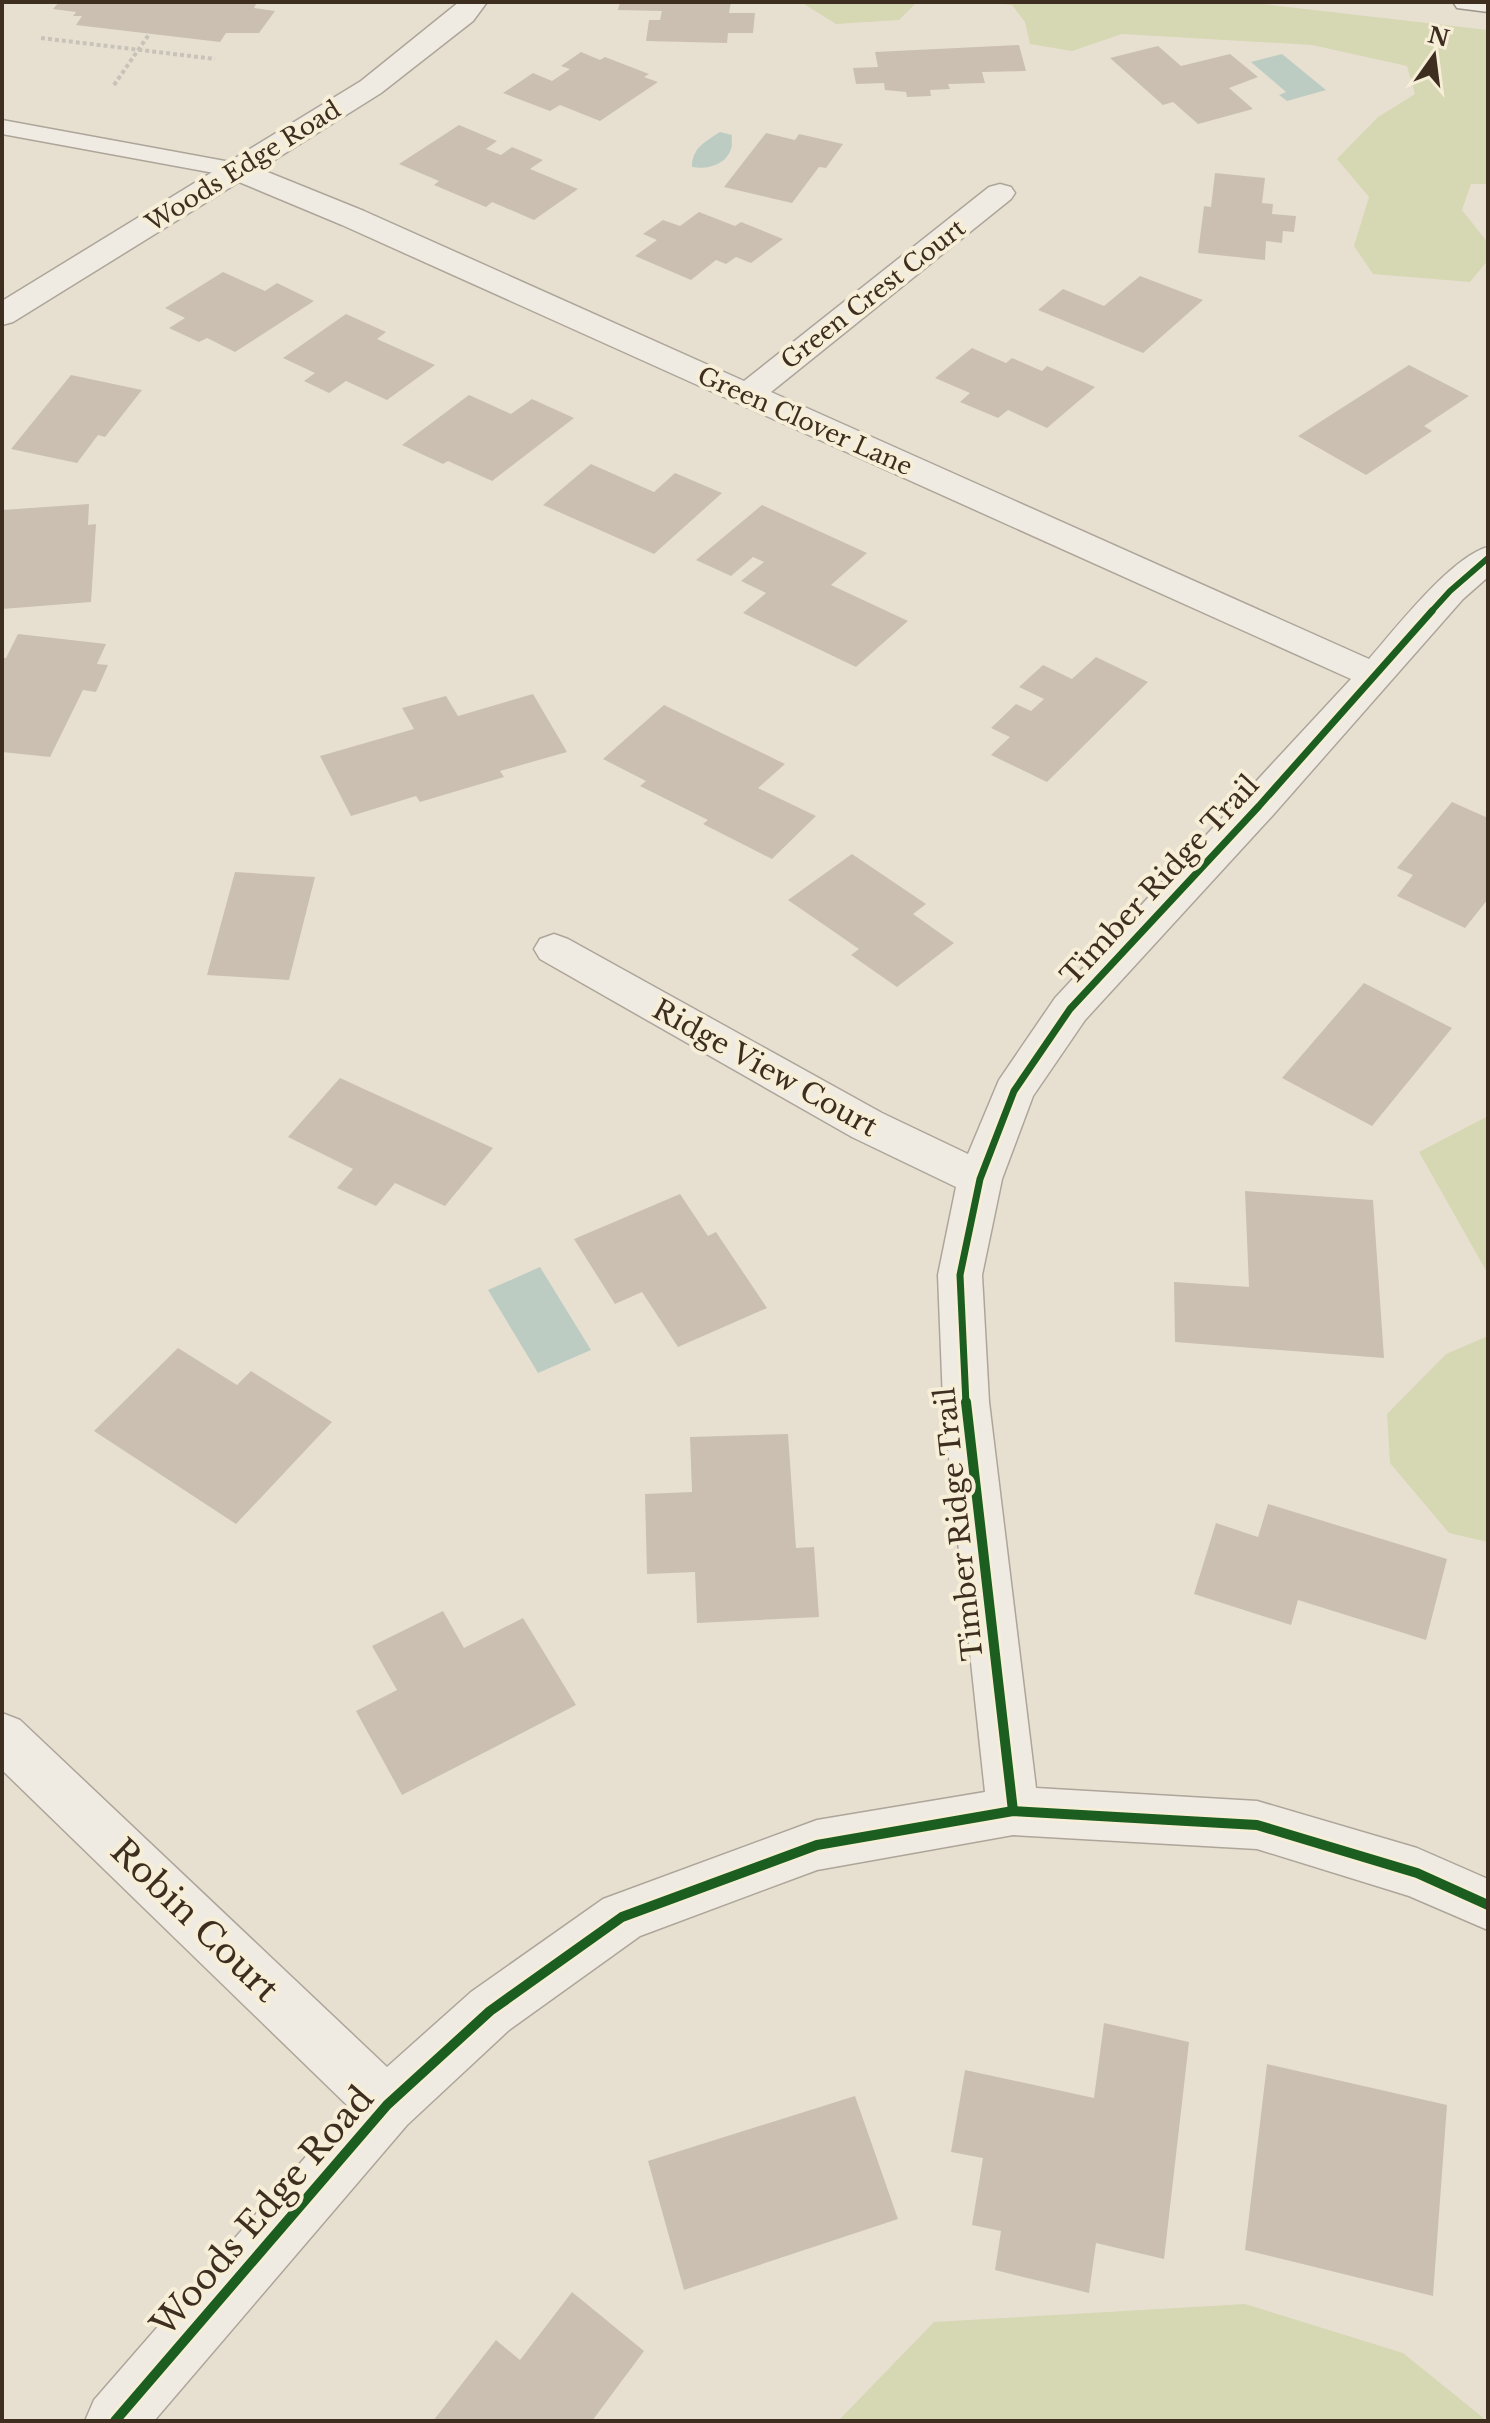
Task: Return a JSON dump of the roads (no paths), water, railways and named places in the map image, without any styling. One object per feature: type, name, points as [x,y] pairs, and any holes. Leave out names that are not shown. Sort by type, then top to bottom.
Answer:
[{"type":"street","name":"Woods Edge Road","points":[[2,315],[371,87],[463,15],[473,2]]},
{"type":"street","points":[[1467,2],[1488,4]]},
{"type":"street","name":"Green Clover Lane","points":[[236,170],[353,218],[1374,675]]},
{"type":"street","name":"Green Crest Court","points":[[747,395],[1000,193]]},
{"type":"street","name":"Timber Ridge Trail","points":[[1013,1811],[966,1402],[960,1275],[980,1179],[1014,1091],[1070,1009],[1259,806],[1450,591],[1488,558]]},
{"type":"street","name":"Ridge View Court","points":[[554,949],[867,1125],[980,1179]]},
{"type":"street","name":"Robin Court","points":[[2,1736],[387,2105]]},
{"type":"street","name":"Woods Edge Road","points":[[115,2421],[387,2105],[490,2011],[622,1917],[817,1845],[1013,1811],[1257,1825],[1417,1873],[1488,1905]]},
{"type":"lane","points":[[2,127],[236,170]]}]
